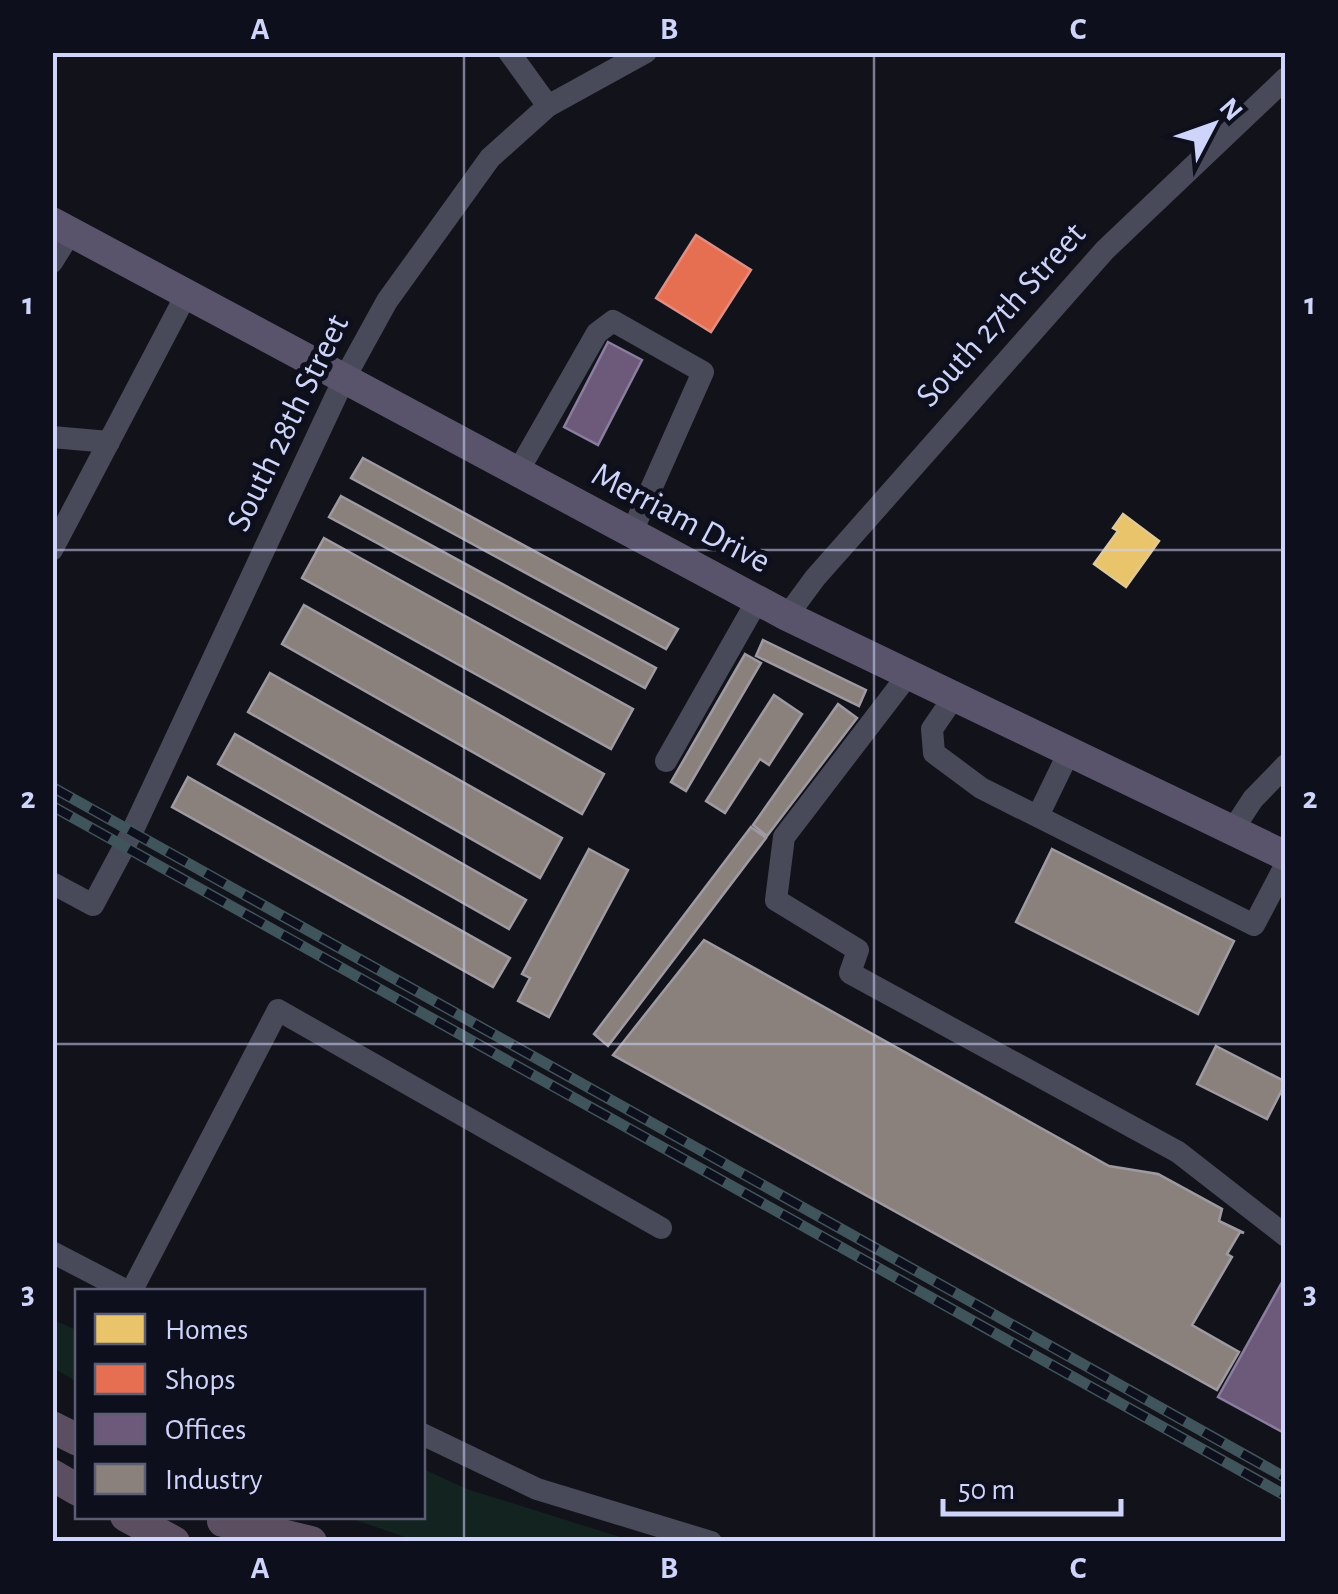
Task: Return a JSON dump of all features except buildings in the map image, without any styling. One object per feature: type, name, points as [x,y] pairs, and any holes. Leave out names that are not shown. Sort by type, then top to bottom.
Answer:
[{"type":"highway","points":[[52,1427],[75,1438]]},
{"type":"highway","points":[[52,1476],[75,1488]]},
{"type":"highway","points":[[122,1519],[154,1542]]},
{"type":"highway","points":[[132,1519],[174,1542]]},
{"type":"highway","points":[[219,1519],[264,1542]]},
{"type":"highway","points":[[219,1519],[311,1542]]},
{"type":"main road","name":"Merriam Drive","points":[[62,227],[787,616],[1286,860]]},
{"type":"street","points":[[509,52],[548,106]]},
{"type":"street","name":"South 28th Street","points":[[52,883],[93,905],[132,832],[343,381],[388,301],[490,158],[548,106],[646,52]]},
{"type":"street","name":"South 27th Street","points":[[787,616],[815,578],[1104,250],[1286,78]]},
{"type":"street","points":[[52,262],[62,227]]},
{"type":"street","points":[[52,550],[186,295]]},
{"type":"street","points":[[517,474],[597,334],[613,321],[703,372],[631,534]]},
{"type":"street","points":[[52,437],[109,442]]},
{"type":"street","points":[[666,761],[757,600]]},
{"type":"street","points":[[908,675],[784,837],[776,900],[858,950],[850,973],[1178,1152],[1286,1236]]},
{"type":"street","points":[[954,697],[932,729],[934,753],[981,788],[1254,924],[1286,860]]},
{"type":"street","points":[[1038,816],[1069,752]]},
{"type":"street","points":[[1232,831],[1253,799],[1286,765]]},
{"type":"street","points":[[132,1289],[278,1010],[661,1228]]},
{"type":"street","points":[[52,1252],[124,1289]]},
{"type":"street","points":[[425,1435],[536,1489],[711,1542]]},
{"type":"green space","points":[[53,1320],[75,1329],[75,1381],[53,1368]]},
{"type":"green space","points":[[425,1470],[467,1489],[633,1541],[416,1541],[353,1519],[425,1519]]},
{"type":"railway","points":[[52,787],[1286,1478]]},
{"type":"railway","points":[[52,806],[1286,1496]]}]
